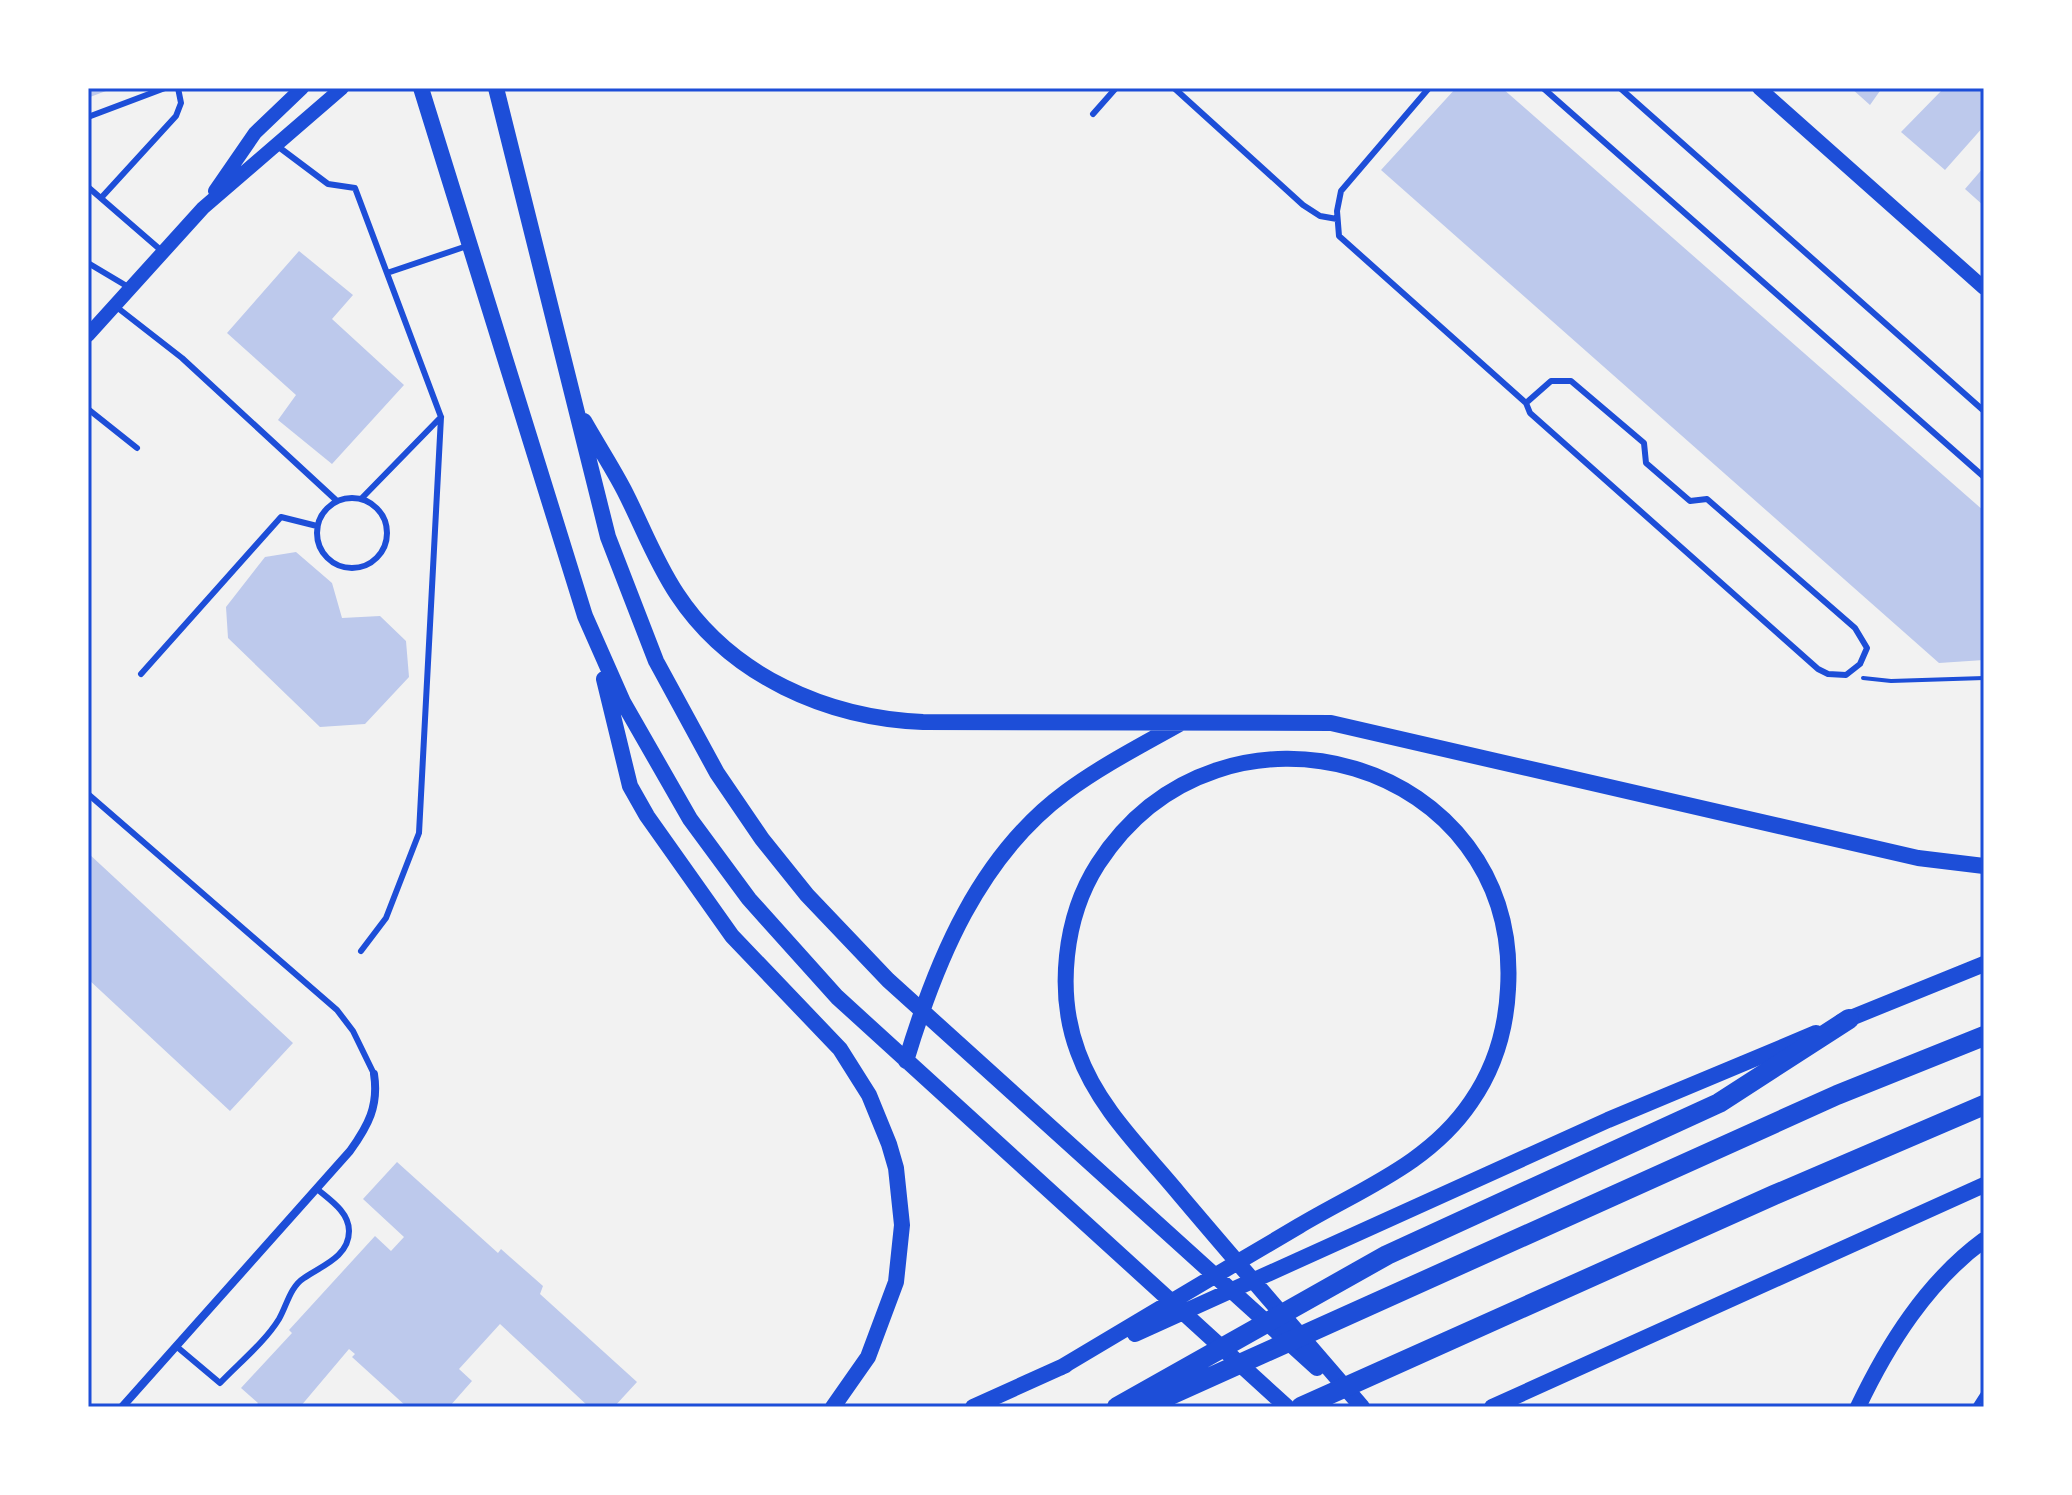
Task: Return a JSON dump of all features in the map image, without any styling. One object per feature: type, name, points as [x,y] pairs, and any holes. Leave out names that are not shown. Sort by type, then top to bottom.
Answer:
[{"type":"highway","points":[[1117,1407],[1387,1255],[1719,1103],[1849,1019]]},
{"type":"highway","points":[[1144,1407],[1823,1101],[1984,1036]]},
{"type":"highway","points":[[1301,1407],[1802,1182],[1984,1105]]},
{"type":"highway","points":[[1322,1407],[1421,1353]]},
{"type":"main road","points":[[421,88],[549,507],[596,642],[630,786],[647,816],[732,936],[840,1049],[869,1095],[889,1144],[896,1168],[902,1225],[896,1282],[868,1357],[833,1407]]},
{"type":"main road","points":[[496,88],[617,565],[642,630],[686,720],[739,807],[833,925],[921,1010],[1361,1407]]},
{"type":"main road","points":[[575,406],[625,490],[657,561],[682,603],[721,644],[773,682],[830,706],[889,720],[1331,723],[1918,858],[1984,866]]},
{"type":"main road","points":[[596,642],[657,765],[724,867],[809,968],[906,1061],[1287,1407]]},
{"type":"main road","points":[[906,1061],[921,1010],[985,877],[1015,838],[1073,787],[1182,722]]},
{"type":"main road","points":[[1060,1368],[1414,1161],[1451,1128],[1483,1082],[1504,1028],[1508,1001],[1506,945],[1495,901],[1472,856],[1436,814],[1394,784],[1350,766],[1301,759],[1249,760],[1198,775],[1150,804],[1110,847],[1082,892],[1074,918],[1066,971],[1067,1002],[1070,1028],[1087,1076],[1116,1119],[1210,1230],[1361,1407]]},
{"type":"main road","points":[[973,1407],[1608,1120],[1984,964]]},
{"type":"main road","points":[[1492,1407],[1984,1185]]},
{"type":"main road","points":[[1858,1407],[1873,1374],[1910,1317],[1931,1290],[1984,1240]]},
{"type":"main road","points":[[1219,1345],[1269,1407]]},
{"type":"street","points":[[203,208],[255,133],[302,88]]},
{"type":"street","points":[[88,335],[203,208],[342,88]]},
{"type":"street","points":[[1759,88],[1984,288]]},
{"type":"street","points":[[122,1407],[350,1151],[372,1116],[374,1074]]},
{"type":"lane","points":[[88,117],[165,88]]},
{"type":"lane","points":[[101,198],[176,116],[181,103],[178,88]]},
{"type":"lane","points":[[1093,114],[1116,88]]},
{"type":"lane","points":[[1174,88],[1303,205],[1320,216],[1337,219]]},
{"type":"lane","points":[[1429,88],[1346,182],[1338,200],[1337,219],[1339,236],[1344,243],[1526,403],[1530,413],[1818,669],[1828,674],[1846,675],[1860,664],[1867,648],[1855,628],[1707,499],[1690,501],[1646,463],[1644,443],[1571,381],[1565,378],[1551,381],[1526,403]]},
{"type":"lane","points":[[1543,88],[1984,477]]},
{"type":"lane","points":[[1620,88],[1984,411]]},
{"type":"lane","points":[[276,145],[328,184],[355,188],[441,417],[419,833],[386,918],[361,951]]},
{"type":"lane","points":[[88,187],[163,252]]},
{"type":"lane","points":[[387,273],[469,245]]},
{"type":"lane","points":[[88,263],[130,288]]},
{"type":"lane","points":[[114,305],[182,358],[337,501]]},
{"type":"lane","points":[[88,409],[137,448]]},
{"type":"lane","points":[[361,499],[441,417]]},
{"type":"lane","points":[[361,499],[380,512],[385,523],[384,546],[369,563],[357,567],[335,563],[320,548],[317,526],[321,515],[337,501],[361,499]]},
{"type":"lane","points":[[141,674],[281,517],[317,526]]},
{"type":"lane","points":[[88,794],[337,1010],[353,1031],[374,1074]]},
{"type":"lane","points":[[176,1346],[220,1383],[278,1321],[292,1291],[303,1278],[325,1268],[343,1248],[349,1232],[348,1222],[337,1206],[317,1189]]},
{"type":"lane","points":[[1975,1407],[1984,1393]]},
{"type":"path","points":[[1861,677],[1891,681],[1984,678]]},
{"type":"building","points":[[88,88],[114,88],[90,97]]},
{"type":"building","points":[[1456,88],[1502,88],[1984,511],[1984,660],[1939,663],[1381,170]]},
{"type":"building","points":[[1851,88],[1882,88],[1870,105]]},
{"type":"building","points":[[1944,88],[1984,88],[1984,126],[1945,170],[1901,132]]},
{"type":"building","points":[[1984,167],[1984,206],[1965,189]]},
{"type":"building","points":[[299,251],[353,295],[332,319],[404,385],[332,464],[278,420],[296,395],[227,333]]},
{"type":"building","points":[[296,552],[332,583],[342,618],[380,616],[406,641],[409,677],[365,724],[320,727],[228,638],[226,607],[265,557]]},
{"type":"building","points":[[88,853],[293,1043],[230,1111],[88,979]]},
{"type":"building","points":[[397,1162],[498,1253],[501,1249],[543,1286],[540,1294],[637,1382],[614,1407],[589,1407],[500,1324],[459,1369],[472,1381],[450,1406],[407,1407],[352,1357],[355,1354],[349,1349],[300,1407],[255,1407],[258,1403],[241,1388],[292,1333],[289,1330],[375,1236],[391,1251],[404,1237],[363,1199]]}]
